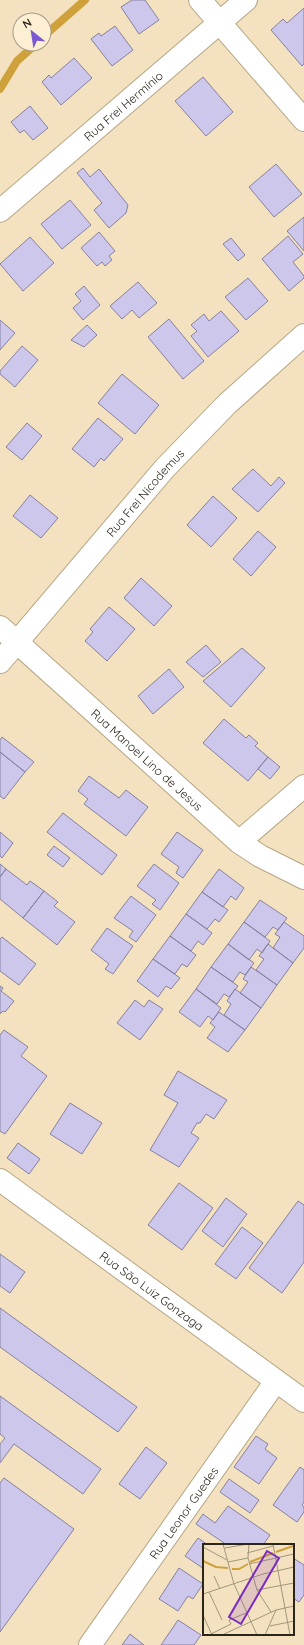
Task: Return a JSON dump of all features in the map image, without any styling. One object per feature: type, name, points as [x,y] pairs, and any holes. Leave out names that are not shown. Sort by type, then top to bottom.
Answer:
[{"type":"street","points":[[200,0],[304,120]]},
{"type":"street","name":"Rua Frei Hermínio","points":[[0,211],[246,0]]},
{"type":"street","name":"Rua Frei Nicodemus","points":[[0,662],[165,468],[226,404],[304,335]]},
{"type":"street","name":"Rua Manoel Lino de Jesus","points":[[0,627],[239,842],[260,856],[304,878]]},
{"type":"street","points":[[239,842],[304,786]]},
{"type":"street","name":"Rua São Luiz Gonzaga","points":[[0,1180],[304,1401]]},
{"type":"street","name":"Rua Leonor Guedes","points":[[90,1645],[276,1381]]},
{"type":"building","points":[[132,0],[145,0],[159,20],[139,34],[121,7]]},
{"type":"building","points":[[304,8],[304,64],[302,66],[271,30],[283,19],[287,23]]},
{"type":"building","points":[[115,26],[133,50],[112,66],[91,39],[99,33],[101,36]]},
{"type":"building","points":[[74,58],[92,78],[61,105],[42,82],[49,75],[51,78]]},
{"type":"building","points":[[203,77],[233,112],[206,136],[175,101]]},
{"type":"building","points":[[30,106],[48,128],[33,140],[24,130],[20,133],[11,122]]},
{"type":"building","points":[[276,164],[302,194],[274,217],[249,187]]},
{"type":"building","points":[[83,168],[90,177],[99,169],[128,205],[126,213],[109,228],[94,210],[102,203],[77,173]]},
{"type":"building","points":[[70,200],[91,225],[62,249],[41,224]]},
{"type":"building","points":[[304,217],[304,251],[287,231]]},
{"type":"building","points":[[99,232],[115,251],[109,256],[112,260],[105,266],[102,262],[97,266],[81,248]]},
{"type":"building","points":[[288,236],[303,254],[293,262],[304,276],[304,278],[289,291],[262,259]]},
{"type":"building","points":[[30,237],[54,263],[23,291],[0,264]]},
{"type":"building","points":[[231,238],[245,255],[238,261],[223,244]]},
{"type":"building","points":[[248,278],[268,301],[246,320],[225,297]]},
{"type":"building","points":[[138,282],[157,303],[139,318],[132,310],[122,319],[110,306]]},
{"type":"building","points":[[84,286],[100,305],[83,320],[73,308],[81,301],[75,294]]},
{"type":"building","points":[[221,311],[239,331],[208,357],[191,336],[197,331],[191,325],[204,314],[209,321]]},
{"type":"building","points":[[169,319],[204,361],[183,379],[148,337]]},
{"type":"building","points":[[0,320],[15,333],[0,350]]},
{"type":"building","points":[[87,325],[97,335],[84,347],[71,340]]},
{"type":"building","points":[[22,346],[38,360],[15,387],[0,374],[0,371]]},
{"type":"building","points":[[122,374],[159,405],[135,434],[98,403]]},
{"type":"building","points":[[98,418],[123,439],[104,461],[101,458],[94,467],[72,449]]},
{"type":"building","points":[[27,423],[42,436],[22,460],[6,447]]},
{"type":"building","points":[[253,469],[271,486],[279,477],[285,483],[258,512],[232,489]]},
{"type":"building","points":[[30,495],[58,518],[41,538],[13,516]]},
{"type":"building","points":[[213,496],[237,518],[211,547],[187,525]]},
{"type":"building","points":[[258,531],[276,547],[251,576],[233,559]]},
{"type":"building","points":[[141,578],[172,606],[154,626],[124,598]]},
{"type":"building","points":[[109,607],[135,629],[107,661],[85,641],[93,632],[90,629]]},
{"type":"building","points":[[206,645],[221,662],[203,677],[186,662]]},
{"type":"building","points":[[242,648],[265,668],[231,707],[203,681]]},
{"type":"building","points":[[169,669],[184,687],[153,714],[138,696]]},
{"type":"building","points":[[224,719],[246,738],[249,735],[258,743],[255,746],[268,757],[248,781],[203,743]]},
{"type":"building","points":[[2,737],[34,762],[25,772],[0,752],[0,740]]},
{"type":"building","points":[[0,752],[25,772],[4,799],[0,796]]},
{"type":"building","points":[[268,757],[280,767],[270,779],[258,769]]},
{"type":"building","points":[[89,776],[119,798],[126,790],[148,807],[126,836],[84,804],[88,799],[78,791]]},
{"type":"building","points":[[63,813],[117,855],[102,875],[47,832]]},
{"type":"building","points":[[0,832],[13,843],[2,858],[0,856]]},
{"type":"building","points":[[177,832],[203,850],[183,878],[176,873],[179,867],[161,854]]},
{"type":"building","points":[[54,846],[70,858],[63,867],[47,855]]},
{"type":"building","points":[[0,864],[6,869],[0,877]]},
{"type":"building","points":[[154,864],[179,883],[160,910],[152,904],[156,900],[137,886]]},
{"type":"building","points":[[6,869],[27,885],[30,881],[44,891],[23,918],[0,899],[0,877]]},
{"type":"building","points":[[219,869],[244,888],[236,900],[231,896],[223,907],[202,892]]},
{"type":"building","points":[[44,891],[58,902],[54,906],[75,922],[57,945],[23,918]]},
{"type":"building","points":[[202,892],[228,910],[219,922],[215,919],[207,929],[186,914]]},
{"type":"building","points":[[131,896],[156,915],[136,942],[129,937],[133,931],[114,918]]},
{"type":"building","points":[[260,900],[287,918],[278,930],[273,927],[265,937],[244,922]]},
{"type":"building","points":[[186,914],[212,933],[203,945],[198,941],[191,951],[170,936]]},
{"type":"building","points":[[244,922],[270,941],[262,953],[257,949],[249,960],[228,944]]},
{"type":"building","points":[[284,922],[304,936],[304,948],[293,963],[273,948],[280,937],[275,934]]},
{"type":"building","points":[[107,928],[133,946],[113,974],[105,969],[109,964],[91,950]]},
{"type":"building","points":[[170,936],[196,955],[187,967],[182,964],[175,974],[153,959]]},
{"type":"building","points":[[2,937],[36,964],[19,985],[0,971],[0,939]]},
{"type":"building","points":[[228,944],[254,963],[245,975],[240,972],[233,982],[211,967]]},
{"type":"building","points":[[268,944],[293,963],[277,985],[256,970],[264,959],[259,956]]},
{"type":"building","points":[[153,959],[180,978],[171,989],[166,986],[158,997],[137,981]]},
{"type":"building","points":[[211,967],[238,986],[229,997],[224,994],[217,1004],[196,989]]},
{"type":"building","points":[[251,967],[277,985],[261,1008],[240,993],[248,982],[243,979]]},
{"type":"building","points":[[0,986],[3,988],[1,991],[14,1001],[5,1012],[3,1011],[0,1014]]},
{"type":"building","points":[[196,989],[221,1008],[213,1020],[208,1016],[200,1027],[179,1012]]},
{"type":"building","points":[[235,989],[261,1008],[245,1030],[224,1015],[231,1004],[227,1001]]},
{"type":"building","points":[[135,1000],[144,1007],[149,1000],[163,1009],[140,1040],[117,1023]]},
{"type":"building","points":[[219,1012],[245,1030],[228,1052],[207,1038],[215,1027],[210,1023]]},
{"type":"building","points":[[4,1030],[28,1047],[21,1056],[47,1076],[5,1134],[0,1131],[0,1035]]},
{"type":"building","points":[[178,1071],[227,1100],[214,1119],[206,1114],[200,1123],[197,1123],[191,1133],[199,1138],[179,1167],[150,1150],[178,1103],[164,1095]]},
{"type":"building","points":[[70,1103],[102,1123],[82,1154],[50,1134]]},
{"type":"building","points":[[18,1143],[40,1159],[29,1174],[7,1158]]},
{"type":"building","points":[[179,1183],[213,1208],[182,1250],[148,1225]]},
{"type":"building","points":[[226,1198],[247,1214],[223,1247],[202,1231]]},
{"type":"building","points":[[298,1201],[304,1205],[304,1262],[282,1293],[249,1268]]},
{"type":"building","points":[[242,1227],[263,1243],[236,1279],[215,1264]]},
{"type":"building","points":[[0,1254],[25,1272],[10,1293],[0,1286]]},
{"type":"building","points":[[0,1308],[137,1407],[118,1432],[0,1347]]},
{"type":"building","points":[[0,1396],[101,1469],[83,1494],[14,1444],[0,1463],[0,1444],[5,1438],[0,1434]]},
{"type":"building","points":[[256,1436],[268,1444],[265,1449],[277,1458],[259,1484],[234,1467]]},
{"type":"building","points":[[146,1447],[167,1463],[140,1499],[119,1484]]},
{"type":"building","points":[[300,1467],[304,1470],[304,1502],[302,1505],[304,1507],[304,1512],[297,1522],[273,1505]]},
{"type":"building","points":[[4,1478],[74,1529],[0,1632],[0,1483]]},
{"type":"building","points":[[229,1479],[259,1500],[250,1513],[220,1492]]},
{"type":"building","points":[[228,1506],[270,1535],[264,1544],[226,1544],[196,1524],[203,1514],[215,1523]]},
{"type":"building","points":[[198,1538],[207,1544],[203,1544],[203,1568],[185,1556]]},
{"type":"building","points":[[294,1559],[304,1565],[304,1595],[299,1602],[294,1599]]},
{"type":"building","points":[[179,1568],[203,1584],[193,1599],[188,1596],[178,1611],[159,1599]]},
{"type":"building","points":[[178,1620],[201,1635],[194,1645],[161,1645]]},
{"type":"building","points":[[130,1634],[144,1645],[122,1645]]},
{"type":"waterway","points":[[52,29],[85,0]]},
{"type":"waterway","points":[[0,89],[17,61],[27,52]]}]
